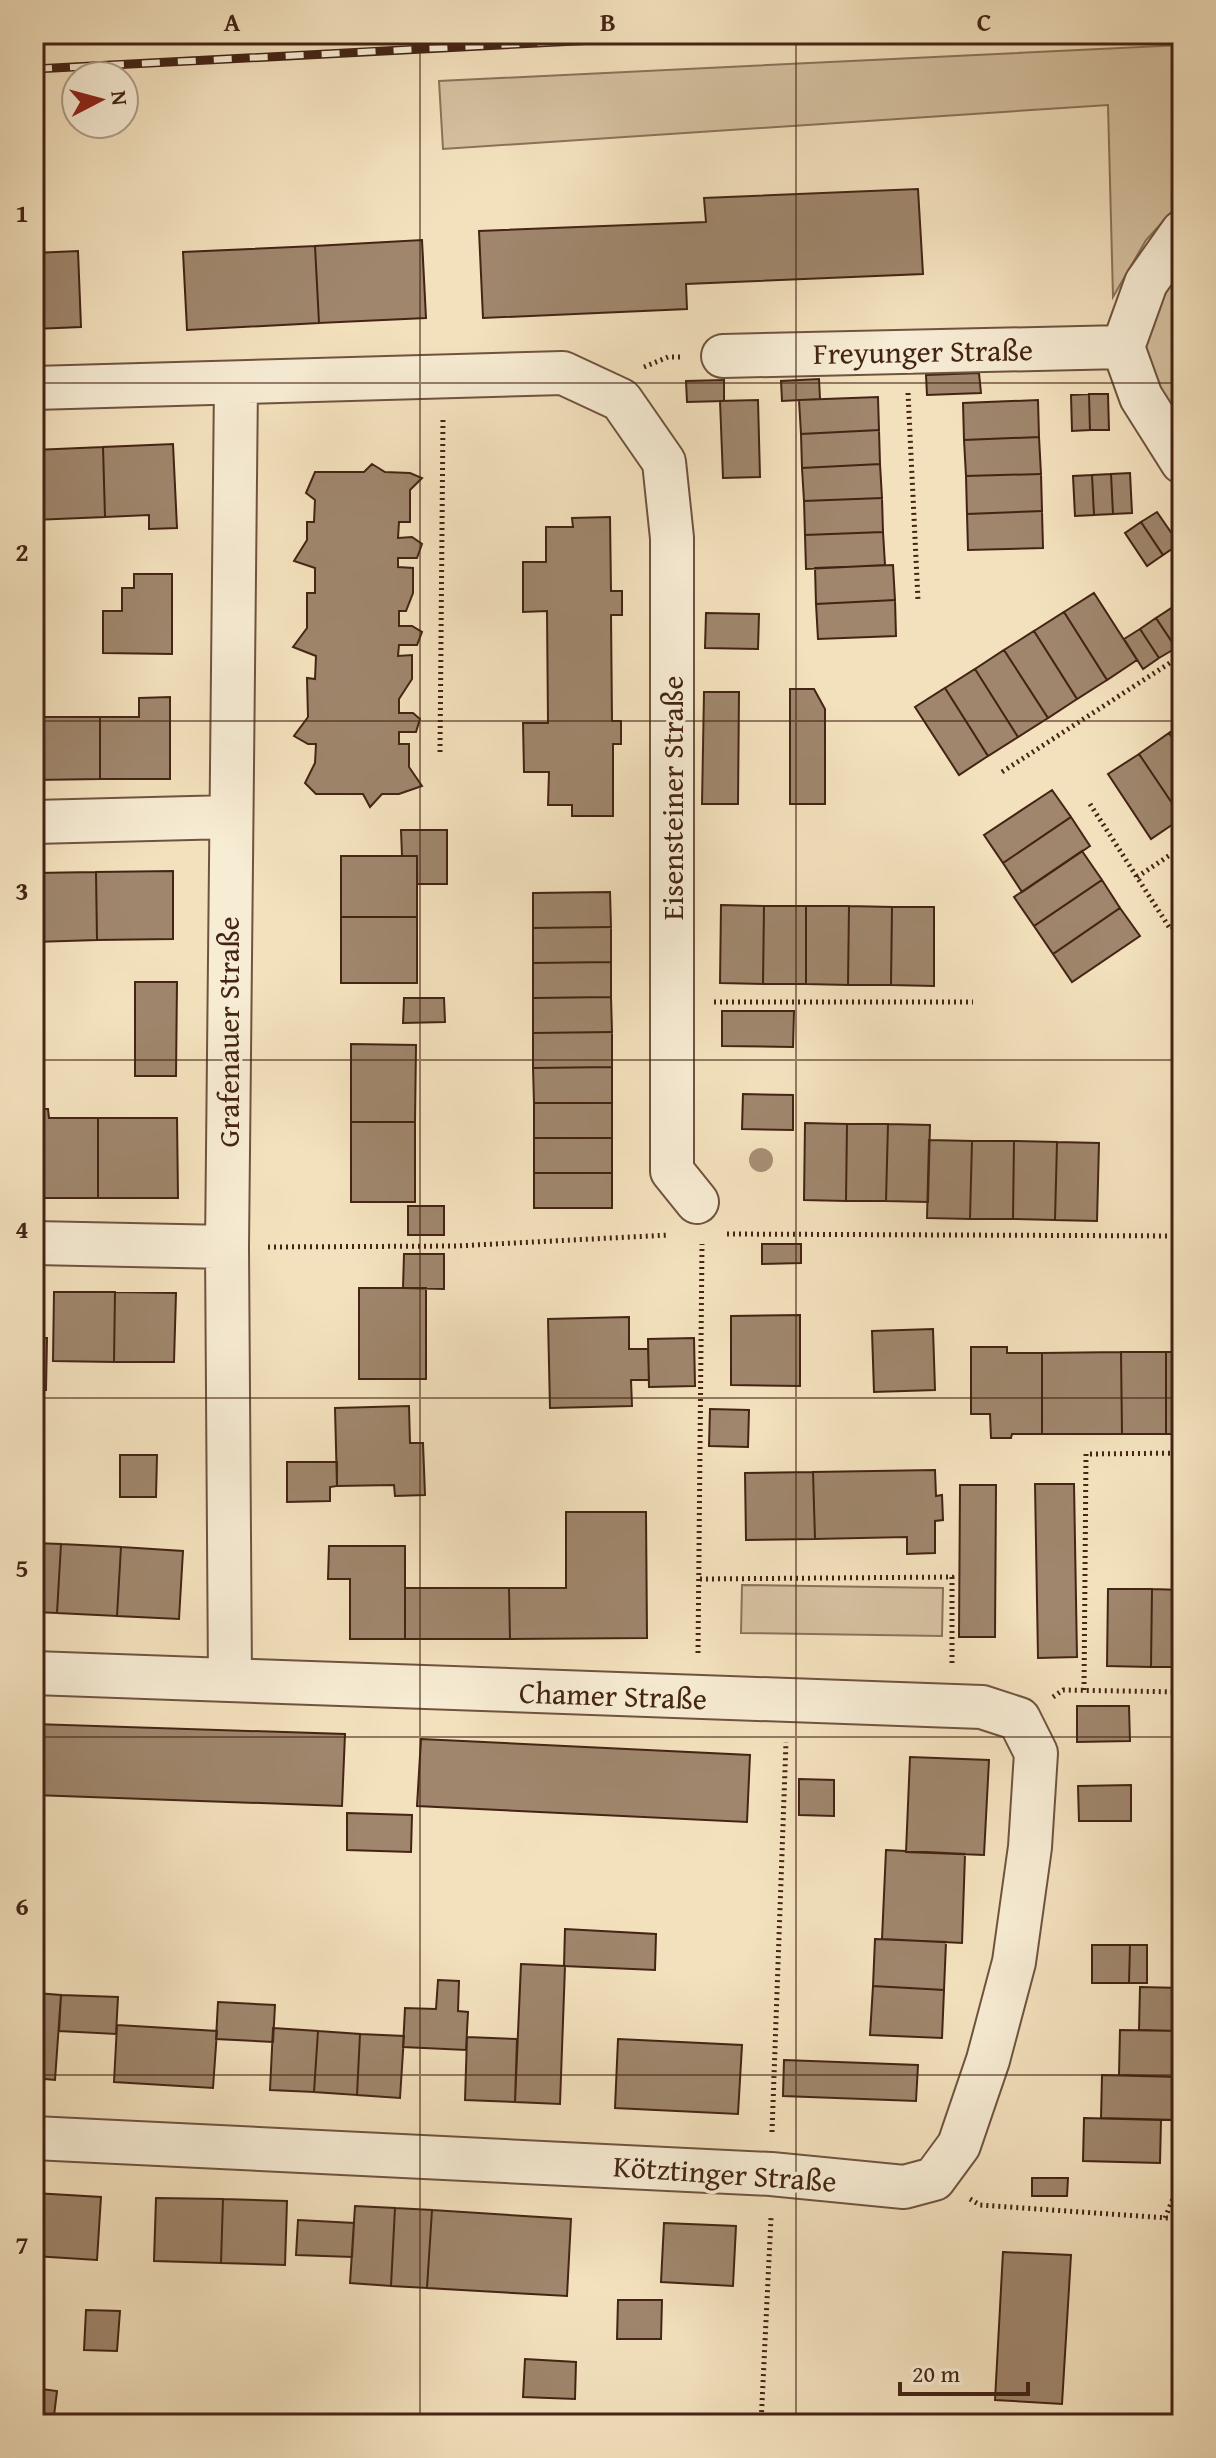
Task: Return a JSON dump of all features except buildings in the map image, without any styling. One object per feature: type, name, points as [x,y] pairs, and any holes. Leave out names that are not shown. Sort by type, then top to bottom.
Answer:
[{"type":"street","points":[[1182,232],[1146,283],[1123,347],[1141,397],[1182,462]]},
{"type":"street","name":"Freyunger Straße","points":[[723,356],[1123,347]]},
{"type":"street","points":[[34,388],[563,373],[621,400]]},
{"type":"street","name":"Grafenauer Straße","points":[[230,1680],[227,1247],[236,383]]},
{"type":"street","name":"Eisensteiner Straße","points":[[621,400],[664,462],[672,538],[672,1171],[699,1218]]},
{"type":"street","points":[[34,822],[230,817]]},
{"type":"street","points":[[34,1243],[227,1247]]},
{"type":"street","name":"Chamer Straße","points":[[34,1673],[982,1707],[1019,1719]]},
{"type":"street","points":[[934,2179],[959,2145],[988,2060],[1014,1962],[1030,1847],[1036,1753],[1019,1719]]},
{"type":"street","name":"Kötztinger Straße","points":[[34,2138],[771,2174],[904,2187],[934,2179]]},
{"type":"path","points":[[34,35],[54,34]]},
{"type":"path","points":[[906,351],[918,600]]},
{"type":"path","points":[[621,400],[646,365],[668,357],[723,356]]},
{"type":"path","points":[[440,752],[443,375]]},
{"type":"path","points":[[1002,772],[1182,655]]},
{"type":"path","points":[[1090,804],[1171,930],[1182,924]]},
{"type":"path","points":[[1137,877],[1182,847]]},
{"type":"path","points":[[672,1002],[973,1002]]},
{"type":"path","points":[[697,1698],[700,1579],[699,1218]]},
{"type":"path","points":[[227,1247],[456,1246],[699,1218],[1182,1236]]},
{"type":"path","points":[[1084,1690],[1086,1454],[1182,1453]]},
{"type":"path","points":[[700,1579],[952,1577],[952,1707]]},
{"type":"path","points":[[1019,1719],[1063,1690],[1182,1692]]},
{"type":"path","points":[[761,2424],[789,1701]]},
{"type":"path","points":[[1165,2218],[1182,2177]]},
{"type":"path","points":[[934,2179],[980,2205],[1182,2219]]},
{"type":"path","points":[[1178,2424],[1182,2377]]},
{"type":"shaded area","points":[[34,34],[176,34],[34,41]]},
{"type":"shaded area","points":[[1182,45],[1182,201],[1146,240],[1113,297],[1108,105],[443,149],[439,81]]},
{"type":"shaded area","points":[[1182,262],[1182,420],[1152,376],[1146,348],[1156,309]]},
{"type":"shaded area","points":[[742,1585],[943,1588],[942,1636],[741,1633]]},
{"type":"railway","points":[[34,69],[712,34]]}]
